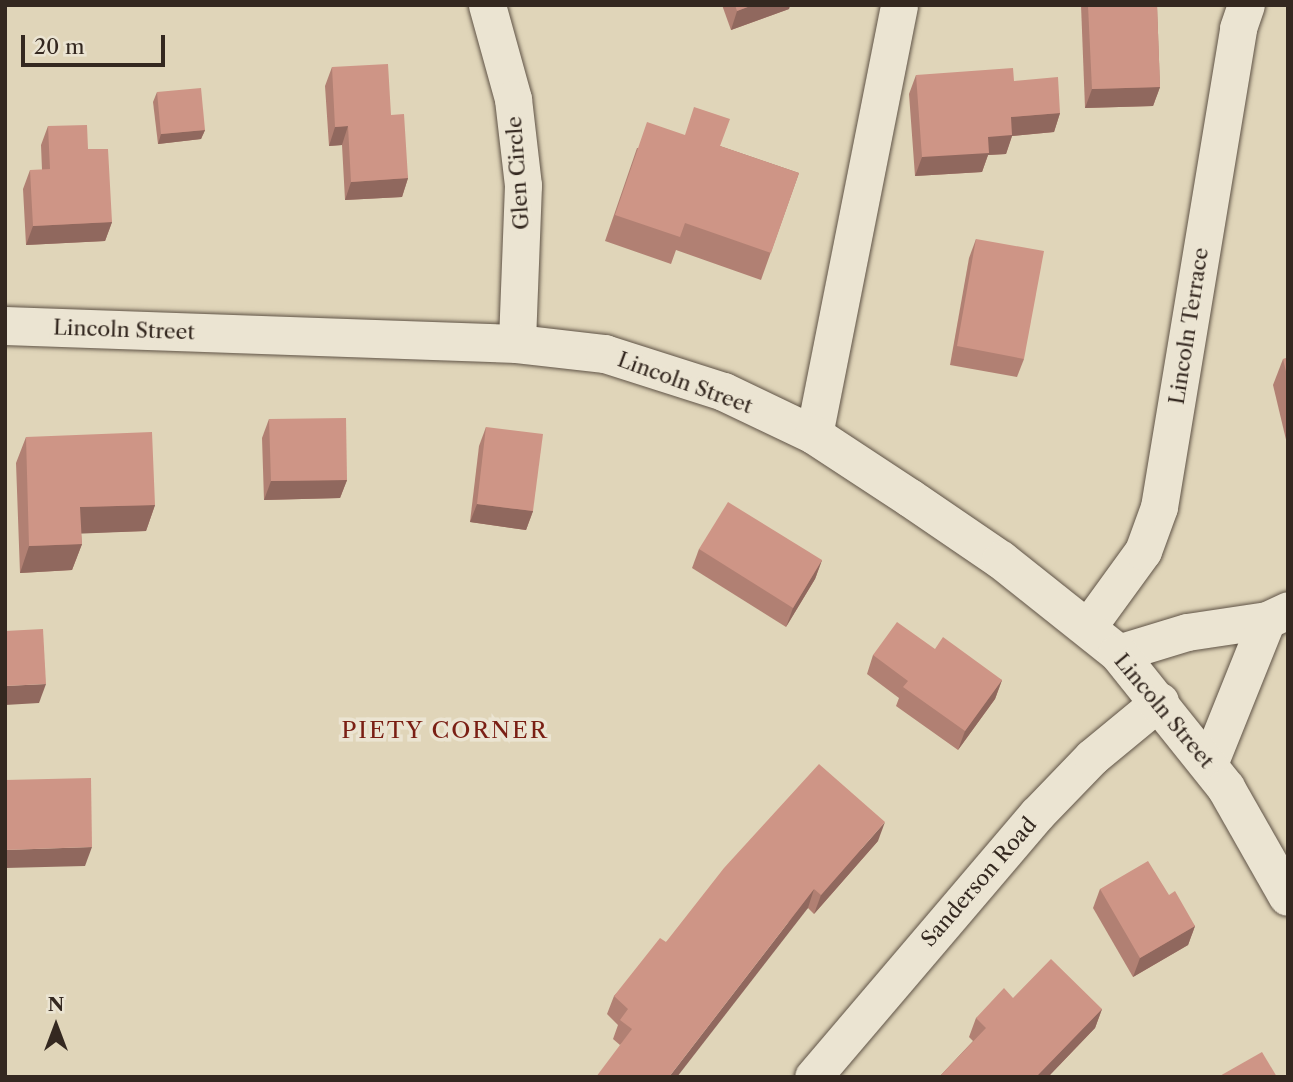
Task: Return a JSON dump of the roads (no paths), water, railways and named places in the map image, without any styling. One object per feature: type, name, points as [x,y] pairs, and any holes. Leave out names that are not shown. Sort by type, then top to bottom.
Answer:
[{"type":"street","name":"Glen Circle","points":[[487,5],[513,99],[523,185],[517,344]]},
{"type":"street","points":[[814,435],[899,5]]},
{"type":"street","name":"Lincoln Terrace","points":[[1087,628],[1143,551],[1159,507],[1238,28],[1247,5]]},
{"type":"street","name":"Lincoln Street","points":[[5,326],[517,344],[605,354],[724,392],[814,435],[1001,560],[1118,653],[1209,764],[1288,897]]},
{"type":"street","points":[[1118,653],[1187,632],[1277,615]]},
{"type":"street","points":[[1209,764],[1277,615]]},
{"type":"street","name":"Sanderson Road","points":[[813,1077],[1037,814],[1092,757],[1160,701]]},
{"type":"district","name":"PIETY CORNER","points":[[445,730]]}]
